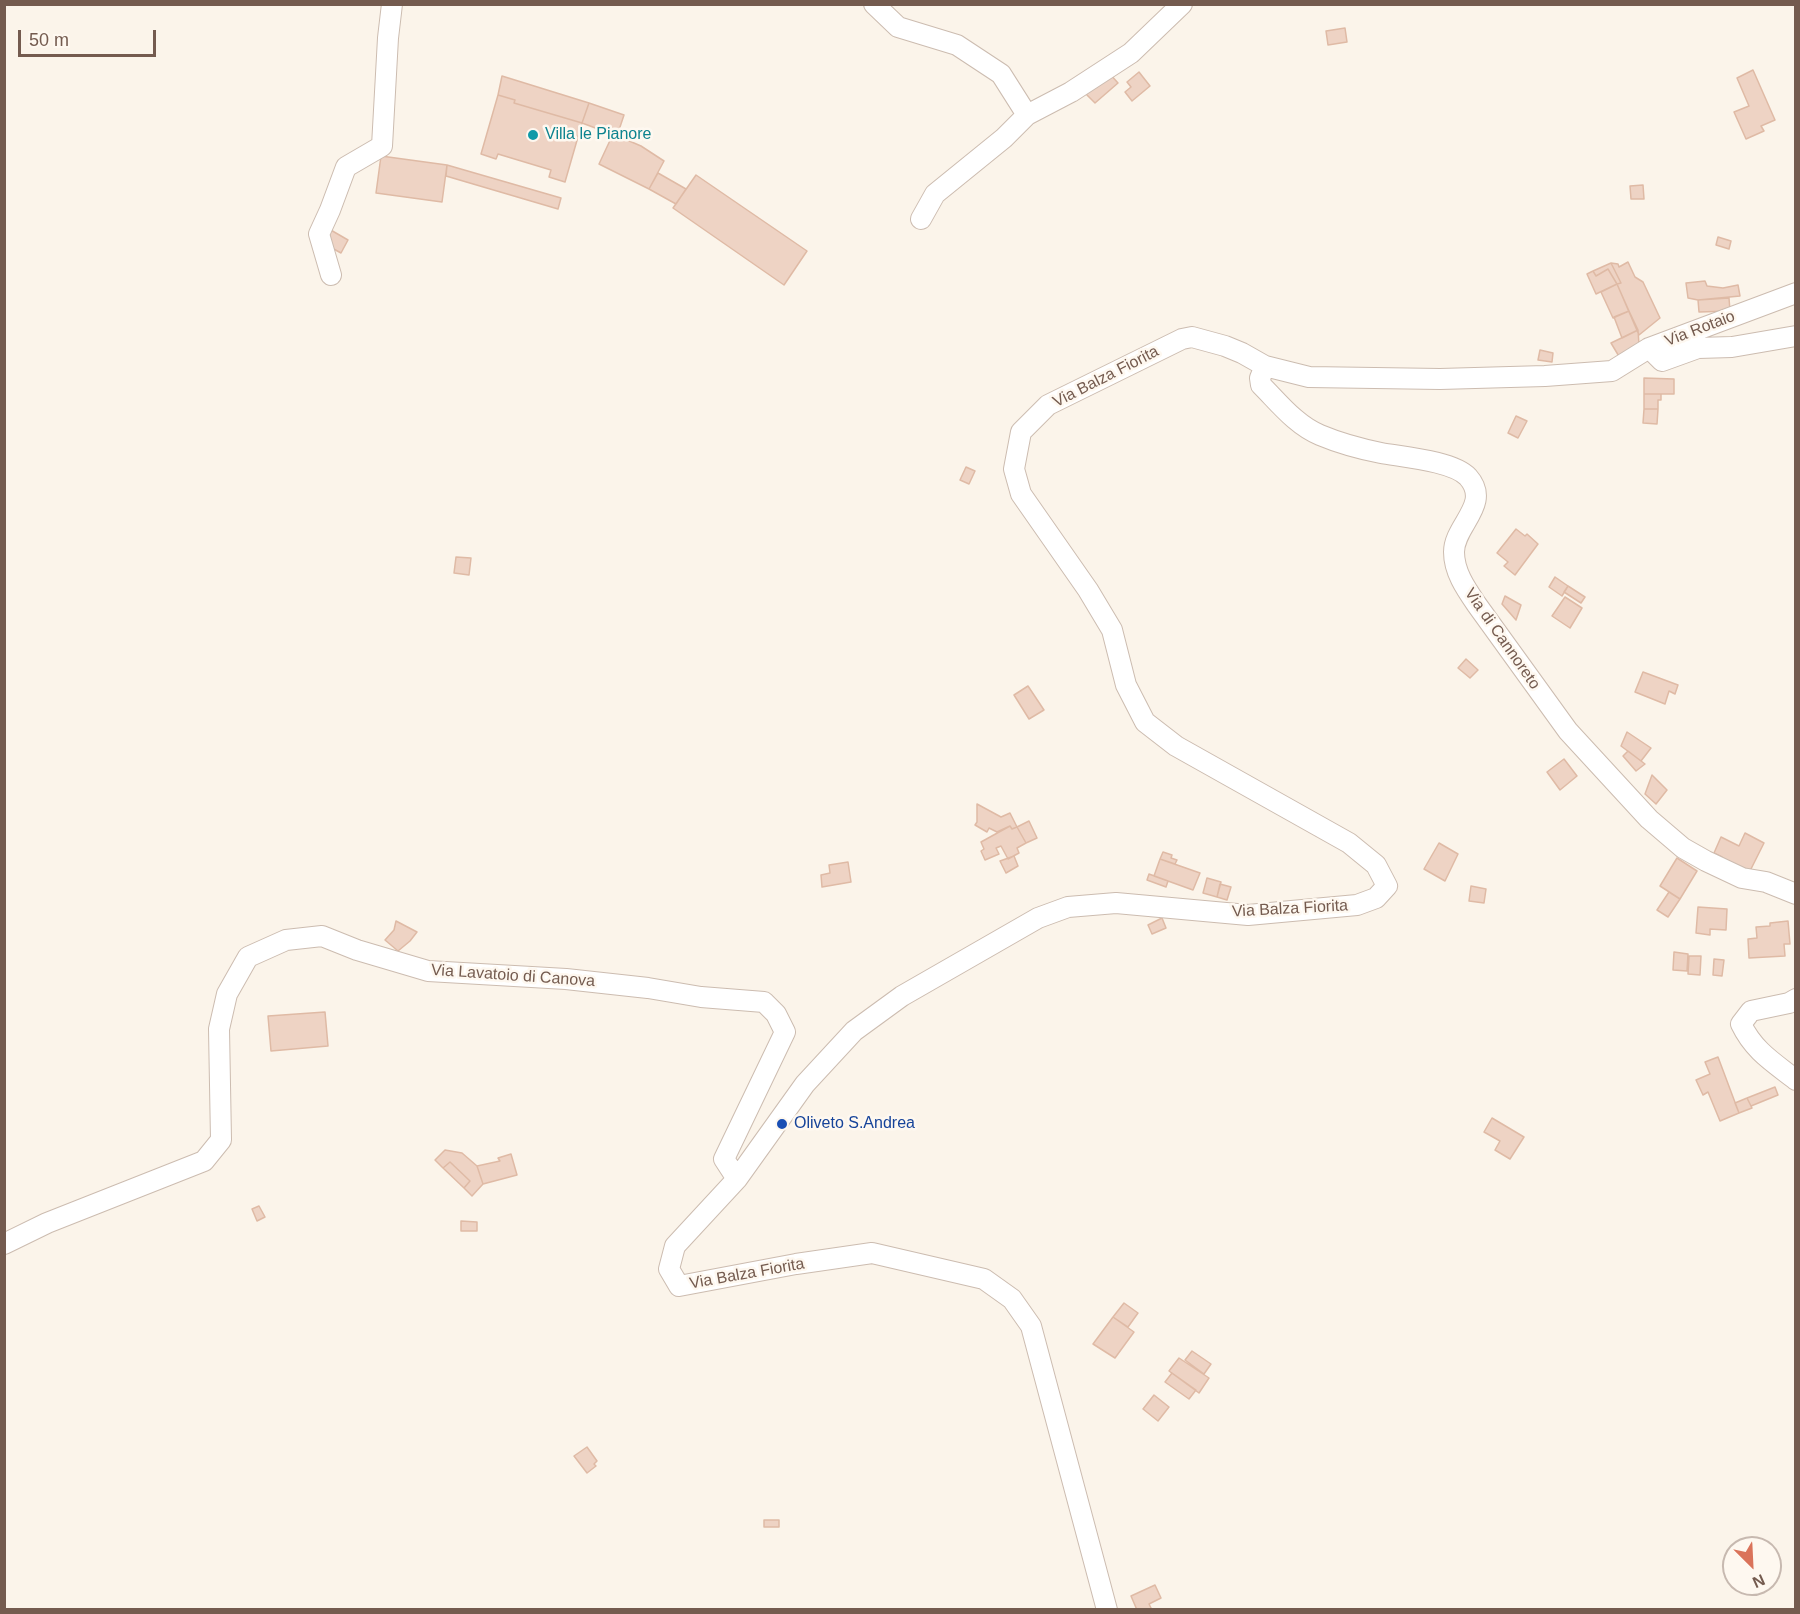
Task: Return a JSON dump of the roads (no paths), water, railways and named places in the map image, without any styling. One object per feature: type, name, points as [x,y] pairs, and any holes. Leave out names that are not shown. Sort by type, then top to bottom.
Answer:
[{"type":"street","points":[[332,275],[319,234],[346,167],[382,146],[392,4]]},
{"type":"street","points":[[874,4],[898,27],[957,45],[1001,74],[1027,115]]},
{"type":"street","points":[[921,219],[935,194],[1004,138],[1027,115],[1071,92],[1131,52],[1182,4]]},
{"type":"street","name":"Via Rotaio","points":[[1796,294],[1649,348],[1662,361],[1698,348],[1732,347],[1796,336]]},
{"type":"street","name":"Via Balza Fiorita","points":[[1107,1610],[1031,1326],[1012,1299],[984,1279],[872,1253],[796,1264],[679,1286],[669,1269],[675,1246],[737,1179],[806,1084],[854,1031],[902,996],[1038,918],[1068,907],[1116,903],[1248,915],[1358,905],[1376,898],[1388,886],[1376,866],[1349,843],[1176,746],[1144,722],[1126,685],[1112,630],[1088,590],[1021,494],[1014,469],[1022,432],[1048,405],[1182,339],[1192,337],[1225,346],[1265,366],[1309,377],[1339,378],[1440,379],[1545,376],[1612,371],[1649,348]]},
{"type":"street","name":"Via di Cannoreto","points":[[1265,366],[1260,378],[1262,385],[1301,425],[1318,435],[1382,453],[1418,458],[1458,470],[1467,476],[1477,495],[1476,504],[1455,544],[1454,554],[1464,587],[1568,731],[1649,819],[1683,848],[1742,878],[1766,882],[1796,894]]},
{"type":"street","name":"Via Lavatoio di Canova","points":[[4,1244],[47,1223],[204,1161],[221,1140],[219,1029],[227,994],[248,957],[286,940],[322,936],[357,950],[429,971],[566,979],[648,988],[701,997],[764,1002],[776,1014],[785,1032],[724,1159],[737,1179]]},
{"type":"street","points":[[1796,999],[1789,1004],[1751,1011],[1741,1024],[1749,1040],[1796,1080]]},
{"type":"place","name":"Villa le Pianore","points":[[533,135]]},
{"type":"place","name":"Oliveto S.Andrea","points":[[782,1124]]}]
